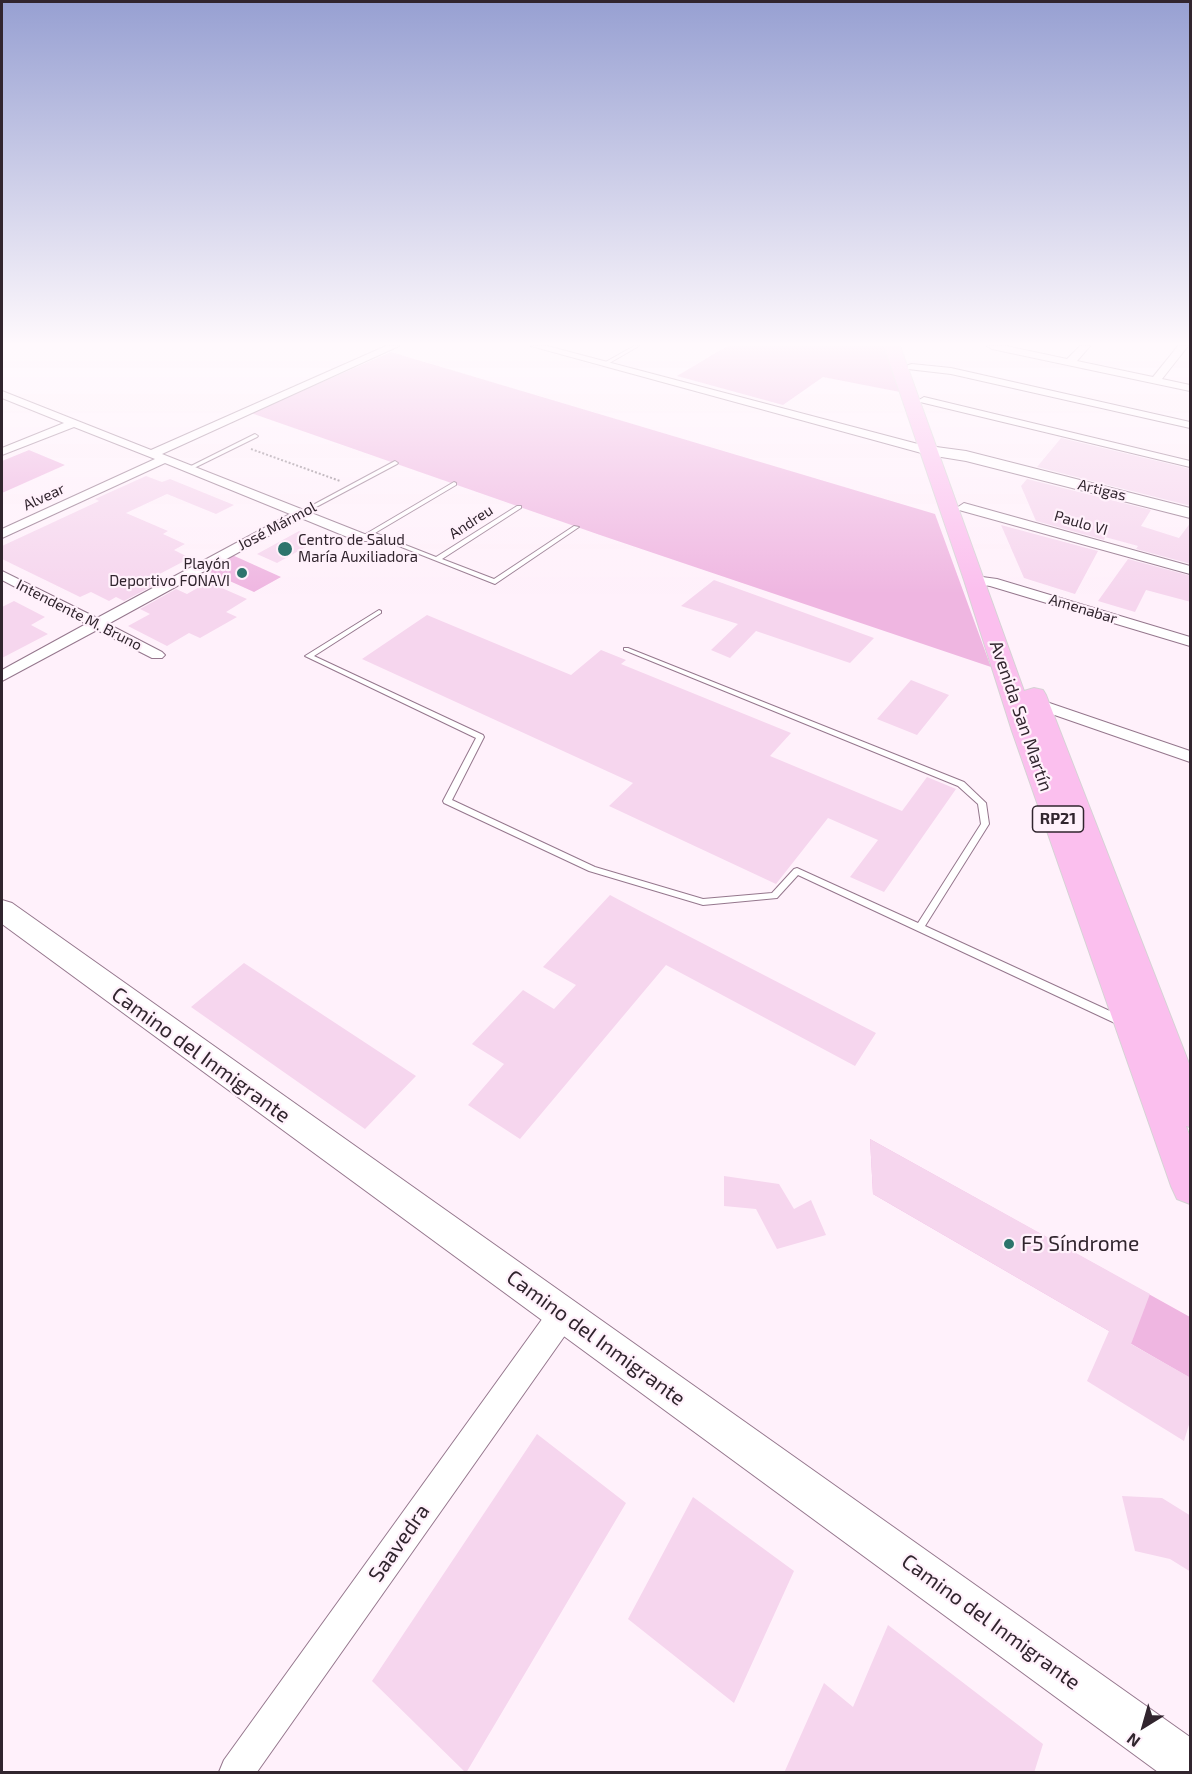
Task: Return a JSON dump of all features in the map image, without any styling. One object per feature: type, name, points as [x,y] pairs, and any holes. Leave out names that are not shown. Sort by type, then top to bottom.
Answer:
[{"type":"main road","name":"Avenida San Martín","points":[[927,429],[1147,1028],[1191,1186]]},
{"type":"main road","name":"Avenida San Martín","points":[[931,429],[936,451],[963,507],[984,581]]},
{"type":"main road","name":"Artigas","points":[[936,451],[1191,513]]},
{"type":"main road","name":"Camino del Inmigrante","points":[[2,910],[1191,1766]]},
{"type":"main road","name":"Avenida San Martín","points":[[1147,1028],[1191,1111]]},
{"type":"street","points":[[2,452],[59,429]]},
{"type":"street","points":[[88,429],[301,513],[367,536]]},
{"type":"street","points":[[151,454],[208,429]]},
{"type":"street","name":"Artigas","points":[[851,429],[936,451]]},
{"type":"street","points":[[1044,429],[1191,464]]},
{"type":"street","name":"Alvear","points":[[2,534],[165,459]]},
{"type":"street","name":"Paulo VI","points":[[963,507],[1191,570]]},
{"type":"street","name":"José Mármol","points":[[2,676],[301,513]]},
{"type":"street","name":"Intendente M. Bruno","points":[[2,575],[157,655]]},
{"type":"street","name":"Amenabar","points":[[984,581],[1191,642]]},
{"type":"street","points":[[1025,699],[1191,757]]},
{"type":"street","name":"Saavedra","points":[[236,1773],[563,1314]]},
{"type":"lane","points":[[188,469],[255,436]]},
{"type":"lane","name":"José Mármol","points":[[301,513],[395,463]]},
{"type":"lane","points":[[367,536],[454,484]]},
{"type":"lane","name":"Andreu","points":[[437,559],[519,507]]},
{"type":"lane","points":[[367,536],[437,559],[495,582],[576,527]]},
{"type":"lane","points":[[379,612],[309,656],[480,737],[447,801],[592,869],[703,902],[774,896],[797,871],[1147,1028]]},
{"type":"lane","points":[[626,649],[962,784],[982,803],[985,824],[920,927]]},
{"type":"path","points":[[237,445],[298,464],[352,486]]},
{"type":"shaded area","points":[[296,429],[649,429],[935,514],[991,667],[600,535]]},
{"type":"shaded area","points":[[29,450],[65,465],[2,493],[2,461]]},
{"type":"shaded area","name":"Playón Deportivo FONAVI","points":[[230,554],[281,577],[254,592],[203,569]]},
{"type":"shaded area","name":"F5 Síndrome","points":[[870,1139],[1190,1317],[1190,1378],[873,1194]]},
{"type":"building","points":[[1061,438],[1191,469],[1191,506],[1037,467]]},
{"type":"building","points":[[146,476],[162,482],[170,479],[234,505],[216,514],[167,494],[126,513],[168,531],[163,534],[185,544],[174,550],[190,558],[152,578],[160,582],[124,601],[116,597],[109,601],[91,592],[80,597],[2,559],[2,546],[99,501],[95,499]]},
{"type":"building","points":[[1027,479],[1151,510],[1141,526],[1179,538],[1191,522],[1191,564],[1136,549],[1138,546],[1105,537],[1104,540],[1036,521],[1021,486]]},
{"type":"building","points":[[1001,525],[1098,551],[1075,594],[1024,578]]},
{"type":"building","points":[[299,531],[318,540],[277,563],[257,554]]},
{"type":"building","points":[[1128,559],[1191,576],[1191,602],[1146,590],[1135,612],[1098,601]]},
{"type":"building","points":[[714,580],[874,638],[850,663],[756,631],[730,658],[711,650],[738,624],[681,606]]},
{"type":"building","points":[[208,582],[247,599],[226,612],[237,617],[200,638],[189,633],[167,646],[128,626],[150,614],[140,609],[176,589],[187,594]]},
{"type":"building","points":[[14,601],[45,617],[31,625],[48,634],[2,658],[2,607]]},
{"type":"building","points":[[427,615],[571,675],[601,650],[626,660],[621,664],[791,733],[770,756],[902,811],[927,777],[956,789],[884,892],[850,877],[878,840],[828,818],[776,884],[609,806],[633,783],[362,659]]},
{"type":"building","points":[[911,680],[949,695],[917,735],[877,719]]},
{"type":"building","points":[[610,895],[876,1033],[855,1066],[666,965],[520,1139],[468,1105],[504,1064],[472,1044],[523,990],[554,1009],[576,985],[543,967]]},
{"type":"building","points":[[244,963],[416,1076],[365,1129],[191,1007]]},
{"type":"building","name":"F5 Síndrome","points":[[870,1139],[1150,1294],[1131,1344],[1191,1378],[1191,1418],[1184,1441],[1087,1381],[1109,1331],[873,1194]]},
{"type":"building","points":[[724,1176],[779,1184],[794,1209],[811,1200],[826,1235],[777,1249],[756,1209],[724,1206]]},
{"type":"building","points":[[537,1434],[626,1503],[466,1773],[372,1681]]},
{"type":"building","points":[[1122,1496],[1162,1498],[1191,1516],[1191,1572],[1170,1559],[1135,1551]]},
{"type":"building","points":[[693,1497],[794,1571],[734,1703],[628,1619]]},
{"type":"building","points":[[888,1625],[1043,1744],[1034,1773],[784,1773],[824,1683],[853,1707]]},
{"type":"place","name":"Centro de Salud María Auxiliadora","points":[[285,549]]},
{"type":"place","name":"Playón Deportivo FONAVI","points":[[242,573]]},
{"type":"place","name":"F5 Síndrome","points":[[1009,1244]]}]
